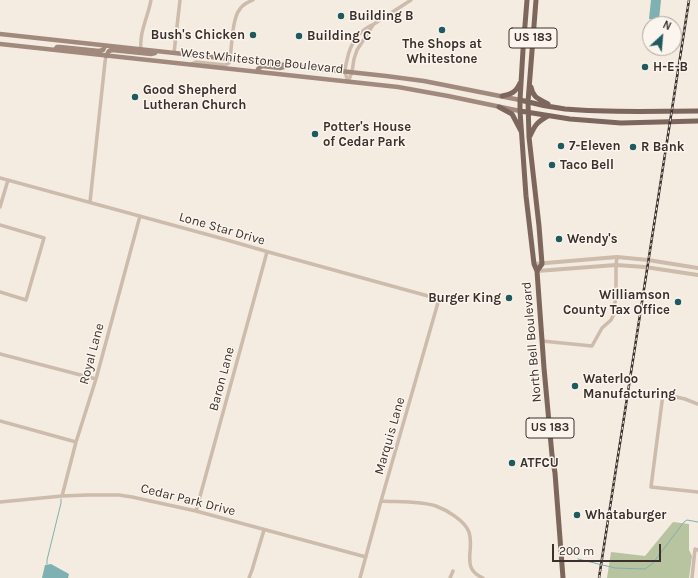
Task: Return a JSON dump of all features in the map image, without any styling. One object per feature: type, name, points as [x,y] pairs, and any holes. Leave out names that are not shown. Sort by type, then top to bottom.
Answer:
[{"type":"main road","name":"North Bell Boulevard","points":[[527,0],[520,111],[526,196],[534,264],[537,271],[563,578]]},
{"type":"main road","name":"North Bell Boulevard","points":[[536,0],[528,112],[542,264],[537,271]]},
{"type":"main road","name":"West Whitestone Boulevard","points":[[0,34],[156,52],[230,58],[424,81],[520,100]]},
{"type":"main road","name":"West Whitestone Boulevard","points":[[0,44],[418,90],[520,111]]},
{"type":"main road","points":[[55,50],[57,47],[60,47],[99,51],[105,46]]},
{"type":"main road","points":[[106,56],[111,50],[151,54],[156,52]]},
{"type":"main road","points":[[258,72],[258,69],[262,66],[280,68],[293,65]]},
{"type":"main road","points":[[530,76],[532,91],[535,97],[554,107]]},
{"type":"main road","points":[[502,96],[512,93],[518,88],[521,80]]},
{"type":"main road","points":[[520,100],[577,110],[617,112],[698,111]]},
{"type":"main road","points":[[499,107],[512,114],[522,132]]},
{"type":"main road","points":[[520,111],[570,119],[621,123],[698,121]]},
{"type":"main road","points":[[530,137],[536,124],[548,116]]},
{"type":"street","points":[[141,50],[140,44],[145,19],[148,14],[151,0]]},
{"type":"street","points":[[174,53],[180,0]]},
{"type":"street","points":[[191,64],[196,62],[225,65],[229,63],[237,13],[244,5],[253,0]]},
{"type":"street","points":[[348,82],[345,71],[350,50],[357,37],[368,27],[411,0]]},
{"type":"street","points":[[348,82],[357,50],[374,24]]},
{"type":"street","points":[[90,202],[104,62],[106,56]]},
{"type":"street","name":"Lone Star Drive","points":[[0,178],[439,299]]},
{"type":"street","points":[[0,208],[8,180]]},
{"type":"street","name":"Royal Lane","points":[[62,496],[76,442],[96,379],[140,216]]},
{"type":"street","points":[[0,225],[44,238],[26,300],[0,292]]},
{"type":"street","name":"Baron Lane","points":[[196,511],[267,252]]},
{"type":"street","points":[[534,264],[617,257],[698,268]]},
{"type":"street","points":[[542,341],[592,346],[602,328],[611,320],[614,314],[617,257]]},
{"type":"street","points":[[537,271],[616,265],[698,275]]},
{"type":"street","name":"Marquis Lane","points":[[360,578],[439,299]]},
{"type":"street","points":[[0,354],[96,379]]},
{"type":"street","points":[[698,404],[685,399],[663,394],[651,487],[698,492]]},
{"type":"street","points":[[0,421],[76,442]]},
{"type":"street","name":"Cedar Park Drive","points":[[0,502],[62,496],[119,495],[196,511],[366,557]]},
{"type":"street","points":[[381,501],[426,504],[436,506],[453,515],[469,530],[471,541],[470,563],[472,570],[475,574],[483,578]]},
{"type":"street","points":[[249,578],[264,530]]},
{"type":"street","points":[[692,578],[696,550]]},
{"type":"street","points":[[450,578],[453,571]]},
{"type":"green space","points":[[673,522],[689,524],[689,550],[692,556],[689,578],[607,578],[611,552],[645,556]]},
{"type":"water","points":[[651,0],[661,0],[659,16],[649,16]]},
{"type":"water","points":[[51,564],[69,574],[68,578],[42,578],[45,565]]},
{"type":"waterway","points":[[47,564],[61,499]]},
{"type":"waterway","points":[[578,559],[615,568],[645,569],[653,563],[684,522],[687,520],[698,522]]},
{"type":"railway","points":[[599,578],[689,0]]},
{"type":"place","name":"Building B","points":[[341,16]]},
{"type":"place","name":"The Shops at Whitestone","points":[[442,30]]},
{"type":"place","name":"Bush's Chicken","points":[[253,35]]},
{"type":"place","name":"Building C","points":[[299,36]]},
{"type":"place","name":"H-E-B","points":[[645,67]]},
{"type":"place","name":"Good Shepherd Lutheran Church","points":[[135,97]]},
{"type":"place","name":"Potter's House of Cedar Park","points":[[315,134]]},
{"type":"place","name":"7-Eleven","points":[[561,146]]},
{"type":"place","name":"R Bank","points":[[633,147]]},
{"type":"place","name":"Taco Bell","points":[[552,165]]},
{"type":"place","name":"Wendy's","points":[[559,239]]},
{"type":"place","name":"Burger King","points":[[509,298]]},
{"type":"place","name":"Williamson County Tax Office","points":[[678,302]]},
{"type":"place","name":"Waterloo Manufacturing","points":[[575,386]]},
{"type":"place","name":"ATFCU","points":[[512,463]]},
{"type":"place","name":"Whataburger","points":[[577,515]]}]
